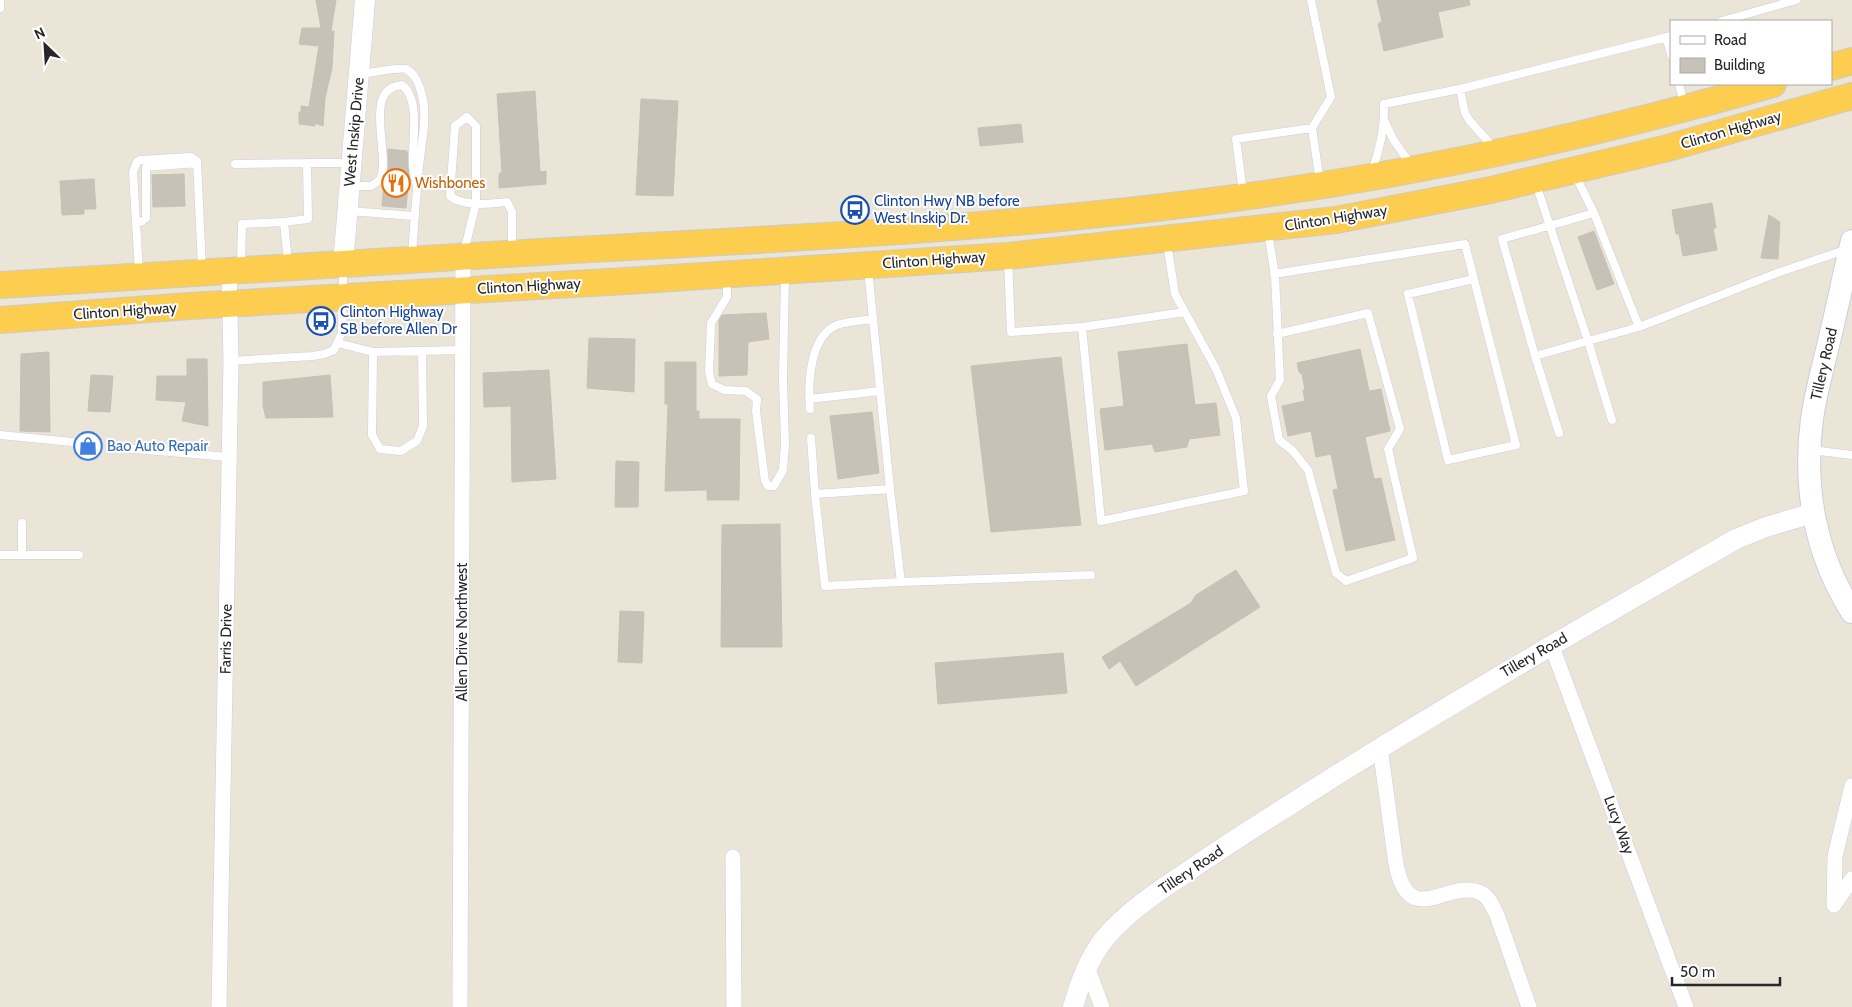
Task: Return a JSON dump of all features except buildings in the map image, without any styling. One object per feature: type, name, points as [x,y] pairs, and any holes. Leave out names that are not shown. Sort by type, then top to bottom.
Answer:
[{"type":"highway","points":[[1832,67],[1852,61]]},
{"type":"highway","points":[[0,285],[967,226],[1165,207],[1321,186],[1498,153],[1686,109],[1770,85]]},
{"type":"highway","name":"Clinton Highway","points":[[0,320],[342,296],[626,281],[1008,256],[1336,220],[1534,180],[1664,149],[1852,96]]},
{"type":"highway","points":[[1442,164],[1448,198]]},
{"type":"highway","points":[[1053,218],[1056,250]]},
{"type":"highway","points":[[726,274],[728,242]]},
{"type":"main road","name":"Tillery Road","points":[[1813,513],[1809,485],[1812,418],[1851,245]]},
{"type":"main road","points":[[1813,513],[1834,579],[1852,612]]},
{"type":"street","name":"West Inskip Drive","points":[[343,264],[365,0]]},
{"type":"street","name":"Allen Drive Northwest","points":[[460,1007],[463,257]]},
{"type":"street","name":"Farris Drive","points":[[219,1007],[231,361],[230,304],[235,271]]},
{"type":"street","name":"Tillery Road","points":[[1073,1007],[1087,967],[1097,949],[1111,931],[1146,899],[1210,856],[1380,747],[1551,644],[1736,540],[1766,527],[1813,513]]},
{"type":"street","name":"Lucy Way","points":[[1551,644],[1686,1007]]},
{"type":"street","points":[[1380,747],[1399,880],[1405,890],[1416,898],[1429,900],[1472,890],[1483,894],[1497,915],[1528,1007]]},
{"type":"street","points":[[1852,786],[1836,856],[1834,905],[1852,879]]},
{"type":"street","points":[[733,857],[734,1007]]},
{"type":"street","points":[[1087,967],[1102,1007]]},
{"type":"lane","points":[[0,0],[0,8]]},
{"type":"lane","points":[[1312,0],[1331,97],[1312,128],[1321,186]]},
{"type":"lane","points":[[1726,20],[1796,0]]},
{"type":"lane","points":[[1370,178],[1378,156],[1385,122],[1384,104],[1460,89],[1669,37]]},
{"type":"lane","points":[[358,74],[375,73],[397,68],[406,69],[412,74],[419,85],[422,96],[423,134],[414,216],[412,260]]},
{"type":"lane","points":[[349,186],[371,186],[380,180],[383,167],[380,106],[386,92],[402,85],[410,95],[413,112],[413,168],[417,187]]},
{"type":"lane","points":[[1679,85],[1686,109]]},
{"type":"lane","points":[[1460,89],[1465,113],[1469,120],[1498,153]]},
{"type":"lane","points":[[463,257],[476,203],[476,126],[467,117],[456,126],[450,196],[456,201],[476,203],[507,202],[512,212],[512,254]]},
{"type":"lane","points":[[1385,122],[1393,139],[1414,169]]},
{"type":"lane","points":[[1243,197],[1236,139],[1312,128]]},
{"type":"lane","points":[[139,277],[133,172],[137,162],[140,160],[192,157],[197,163],[202,273]]},
{"type":"lane","points":[[136,223],[146,218],[146,167],[197,163]]},
{"type":"lane","points":[[235,271],[242,224],[308,219],[307,163]]},
{"type":"lane","points":[[235,164],[351,163]]},
{"type":"lane","points":[[1573,170],[1594,213],[1639,327]]},
{"type":"lane","points":[[1534,180],[1588,341],[1612,420]]},
{"type":"lane","points":[[347,211],[414,216]]},
{"type":"lane","points":[[1559,433],[1502,239],[1594,213]]},
{"type":"lane","points":[[284,222],[288,268]]},
{"type":"lane","points":[[1267,228],[1274,274],[1277,334],[1280,380],[1271,396],[1279,440],[1292,450],[1308,470],[1336,573],[1346,582],[1413,558],[1388,449],[1400,430],[1368,314],[1277,334]]},
{"type":"lane","points":[[1082,327],[1100,520],[1244,491],[1236,418],[1216,369],[1175,294],[1166,239]]},
{"type":"lane","points":[[1274,274],[1465,244],[1474,279],[1516,445],[1448,460],[1408,294],[1474,279]]},
{"type":"lane","points":[[1535,356],[1639,327],[1851,245]]},
{"type":"lane","points":[[1008,256],[1011,332],[1082,327],[1185,312]]},
{"type":"lane","points":[[231,361],[324,354],[334,350],[342,332],[343,264]]},
{"type":"lane","points":[[868,265],[872,319],[901,582]]},
{"type":"lane","points":[[726,274],[727,297],[711,323],[709,372],[712,384],[724,390],[746,391],[757,399],[756,411],[765,481],[768,486],[774,486],[783,470],[785,444],[783,379],[785,270]]},
{"type":"lane","points":[[810,410],[808,388],[812,360],[823,338],[837,326],[872,319]]},
{"type":"lane","points":[[338,343],[373,352],[463,350]]},
{"type":"lane","points":[[373,352],[372,435],[380,448],[401,450],[417,441],[424,426],[422,351]]},
{"type":"lane","points":[[809,399],[880,391]]},
{"type":"lane","points":[[0,434],[72,442]]},
{"type":"lane","points":[[811,438],[825,586],[1091,575]]},
{"type":"lane","points":[[110,447],[229,458]]},
{"type":"lane","points":[[1810,450],[1852,455]]},
{"type":"lane","points":[[815,494],[890,489]]},
{"type":"lane","points":[[22,523],[22,555]]},
{"type":"lane","points":[[0,555],[79,555]]},
{"type":"place","name":"Wishbones","points":[[396,183]]},
{"type":"place","name":"Clinton Hwy NB before West Inskip Dr.","points":[[855,210]]},
{"type":"place","name":"Clinton Highway SB before Allen Dr","points":[[321,321]]},
{"type":"place","name":"Bao Auto Repair","points":[[88,446]]}]
